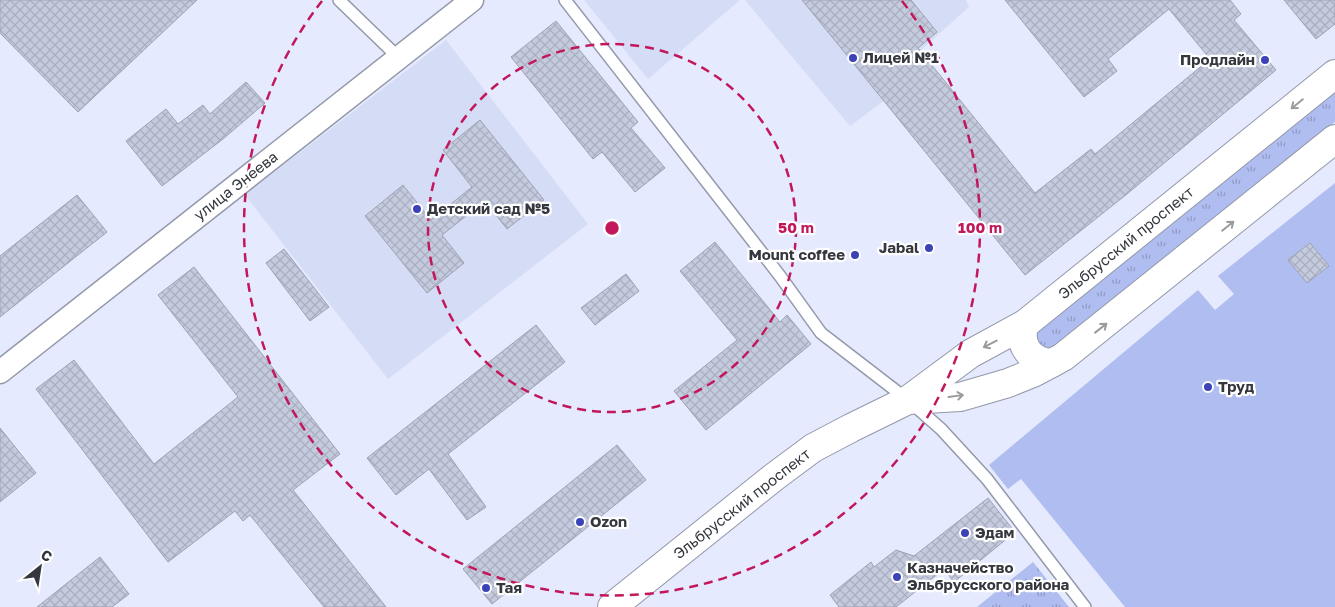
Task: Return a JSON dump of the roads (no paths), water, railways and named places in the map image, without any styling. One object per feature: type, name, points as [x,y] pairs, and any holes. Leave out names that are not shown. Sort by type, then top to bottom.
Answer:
[{"type":"main road","name":"Эльбрусский проспект","points":[[612,607],[774,476],[814,448],[908,400],[970,354],[1024,324],[1335,74]]},
{"type":"main road","name":"Эльбрусский проспект","points":[[908,400],[960,396],[1008,383],[1064,357],[1335,139]]},
{"type":"main road","points":[[1024,324],[1022,332],[1026,350],[1032,357],[1042,362],[1052,363]]},
{"type":"street","name":"улица Энеева","points":[[0,372],[472,0]]},
{"type":"lane","points":[[339,0],[399,58]]},
{"type":"lane","points":[[565,0],[780,276],[821,333],[908,400],[941,430],[987,479],[1086,607]]},
{"type":"place","name":"Лицей №1","points":[[853,58]]},
{"type":"place","name":"Продлайн","points":[[1265,60]]},
{"type":"place","name":"Детский сад №5","points":[[417,209]]},
{"type":"place","name":"Jabal","points":[[929,248]]},
{"type":"place","name":"Mount coffee","points":[[855,255]]},
{"type":"place","name":"Труд","points":[[1208,387]]},
{"type":"place","name":"Ozon","points":[[580,522]]},
{"type":"place","name":"Эдам","points":[[965,533]]},
{"type":"place","name":"Казначейство Эльбрусского района","points":[[897,577]]},
{"type":"place","name":"Тая","points":[[486,588]]}]
